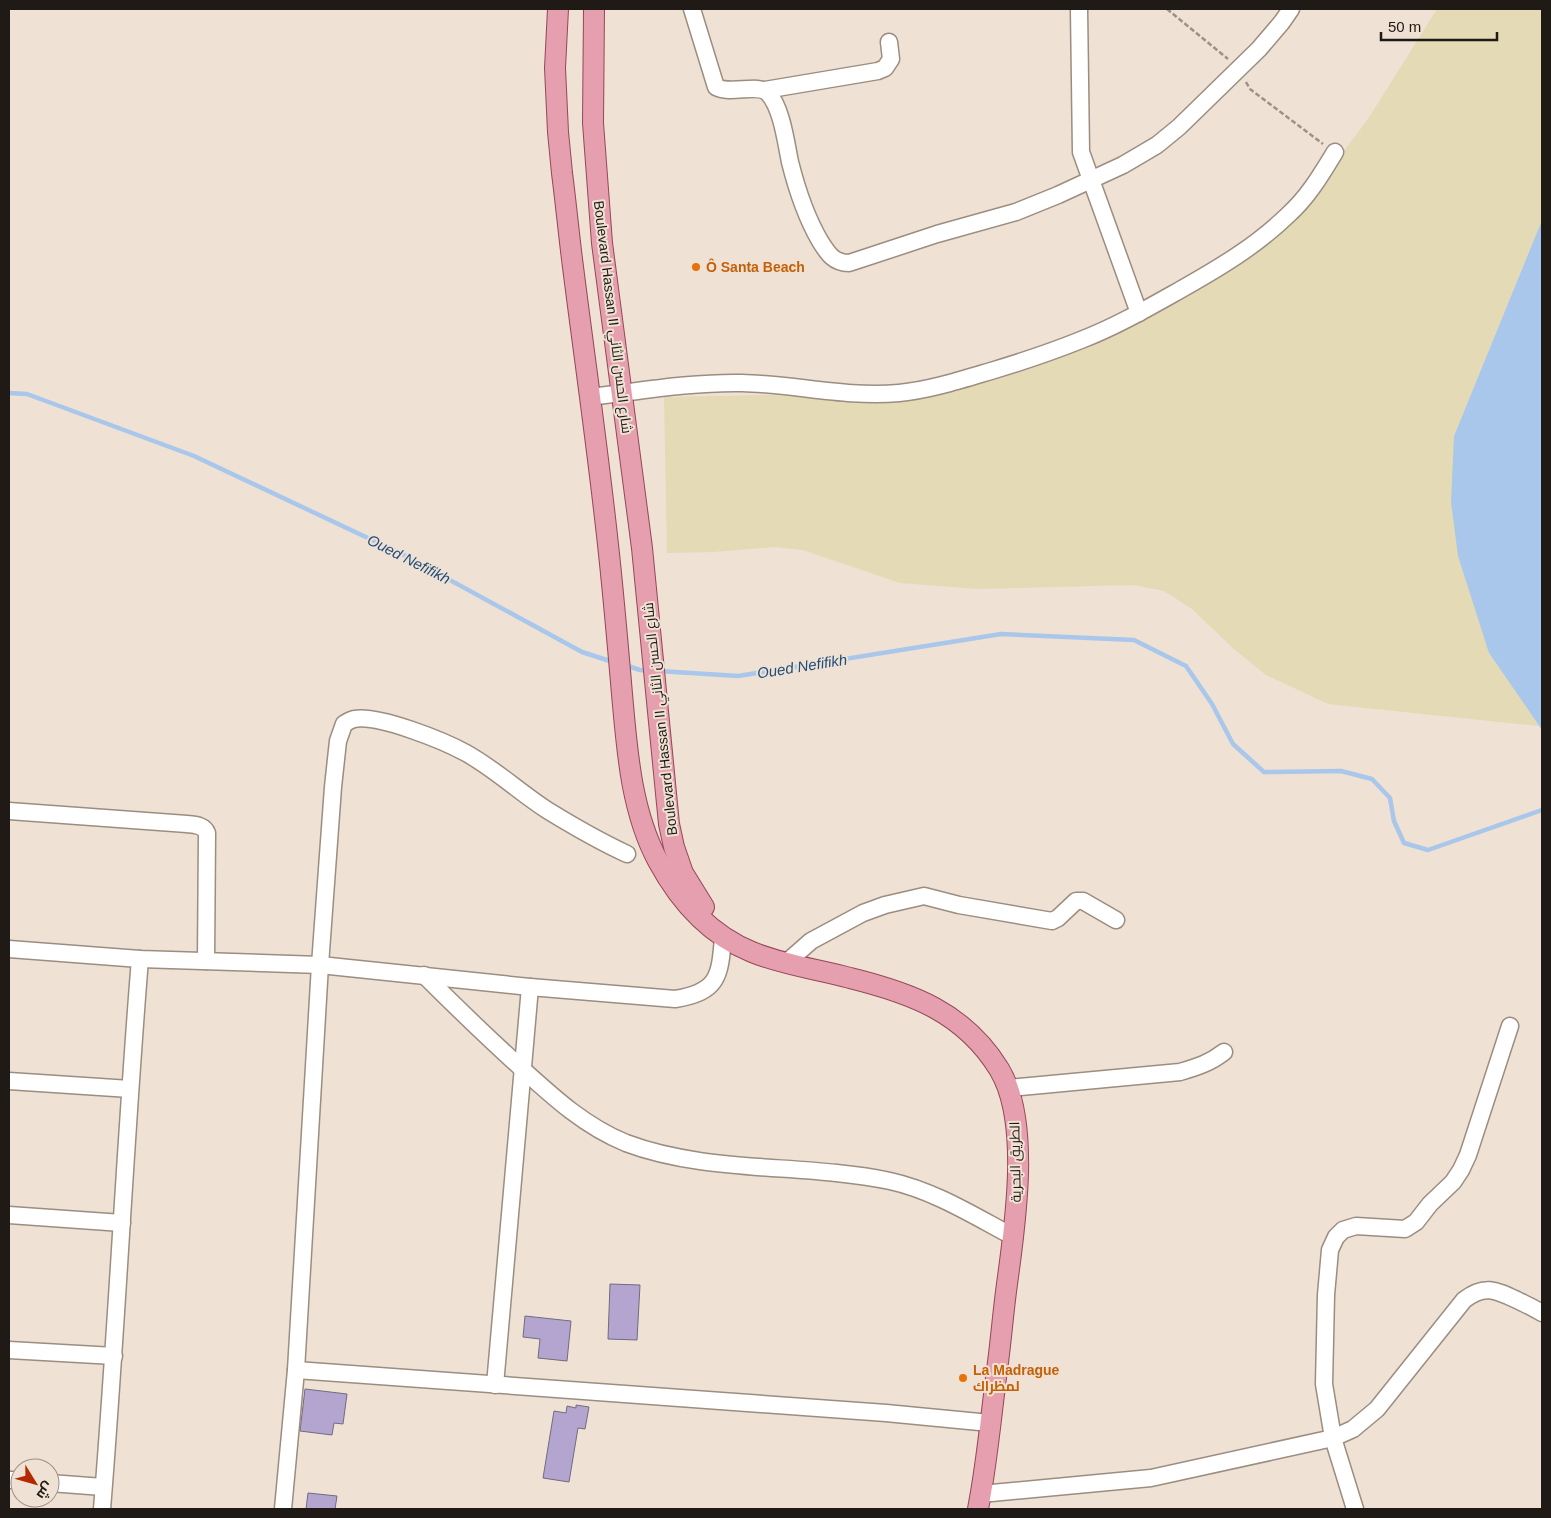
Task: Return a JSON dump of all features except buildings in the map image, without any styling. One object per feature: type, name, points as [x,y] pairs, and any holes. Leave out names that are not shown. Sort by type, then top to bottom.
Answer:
[{"type":"main road","name":"Boulevard Hassan II شارع الحسن الثاني","points":[[558,9],[555,68],[558,132],[609,553],[626,730],[633,782],[640,819],[648,842],[660,865],[678,892],[697,915],[723,937]]},
{"type":"main road","name":"Boulevard Hassan II شارع الحسن الثاني","points":[[594,9],[592,71],[594,152],[602,242],[642,548],[669,824],[674,847],[683,873],[723,937]]},
{"type":"main road","name":"الطريق البحرية","points":[[723,937],[750,952],[786,963],[858,980],[932,1005],[952,1018],[984,1048],[999,1069],[1009,1088],[1018,1146],[1018,1193],[1014,1237],[979,1501]]},
{"type":"street","points":[[692,9],[716,87],[725,91],[759,88],[765,90],[770,95],[782,125],[790,162],[804,210],[826,252],[841,263],[861,260],[937,234],[1016,212],[1090,181],[1157,145],[1179,127],[1259,49],[1291,9]]},
{"type":"street","points":[[1079,9],[1081,152],[1139,313]]},
{"type":"street","points":[[765,90],[878,71],[889,64],[891,59],[889,42]]},
{"type":"street","points":[[590,397],[687,385],[743,383],[848,394],[898,393],[915,391],[1010,365],[1081,340],[1139,313],[1232,260],[1271,231],[1304,199],[1335,152]]},
{"type":"street","points":[[283,1509],[296,1370],[320,965],[336,760],[341,730],[344,724],[354,718],[396,726],[437,740],[466,753],[548,810],[600,841],[627,854]]},
{"type":"street","points":[[9,811],[186,824],[205,828],[207,833],[206,961]]},
{"type":"street","points":[[786,963],[811,941],[863,913],[884,905],[924,896],[959,905],[1052,921],[1058,918],[1076,900],[1084,901],[1116,920]]},
{"type":"street","points":[[9,949],[140,959],[320,965],[530,987],[675,999],[693,996],[705,991],[716,978],[721,962],[723,937]]},
{"type":"street","points":[[102,1509],[140,959]]},
{"type":"street","points":[[424,975],[478,1029],[562,1105],[589,1125],[608,1135],[643,1149],[700,1160],[763,1167],[829,1171],[892,1181],[930,1193],[1014,1237]]},
{"type":"street","points":[[495,1385],[530,987]]},
{"type":"street","points":[[1355,1509],[1333,1438],[1324,1384],[1330,1250],[1336,1237],[1343,1230],[1356,1226],[1405,1229],[1416,1222],[1430,1204],[1453,1182],[1468,1155],[1510,1026]]},
{"type":"street","points":[[1009,1088],[1180,1072],[1213,1061],[1224,1052]]},
{"type":"street","points":[[9,1081],[130,1089]]},
{"type":"street","points":[[9,1215],[122,1223]]},
{"type":"street","points":[[979,1501],[1151,1478],[1333,1438],[1352,1429],[1377,1409],[1464,1300],[1470,1296],[1482,1290],[1497,1291],[1540,1307]]},
{"type":"street","points":[[9,1350],[114,1356]]},
{"type":"street","points":[[296,1370],[877,1412],[990,1424]]},
{"type":"street","points":[[60,1484],[104,1487]]},
{"type":"sand","points":[[1437,9],[1542,9],[1542,220],[1454,436],[1489,653],[1539,726],[1328,704],[1266,675],[1234,649],[1192,609],[1164,591],[1133,585],[978,589],[900,583],[803,550],[774,547],[714,552],[667,553],[664,397],[953,391],[1101,335],[1227,263],[1306,201],[1368,119]]},
{"type":"water","points":[[1542,220],[1542,730],[1489,653],[1458,556],[1451,502],[1454,436]]},
{"type":"waterway","name":"Oued Nefifikh","points":[[9,393],[27,394],[194,456],[404,555],[582,652],[613,662]]},
{"type":"waterway","name":"Oued Nefifikh","points":[[659,671],[738,676],[1001,634],[1134,640],[1186,666],[1212,704],[1233,744],[1264,772],[1341,771],[1372,779],[1390,798],[1394,821],[1404,843],[1428,850],[1542,810]]},
{"type":"waterway","name":"Oued Nefifikh","points":[[625,665],[649,671]]},
{"type":"place","name":"Ô Santa Beach","points":[[696,267]]},
{"type":"place","name":"La Madrague لمظراك","points":[[963,1378]]}]
